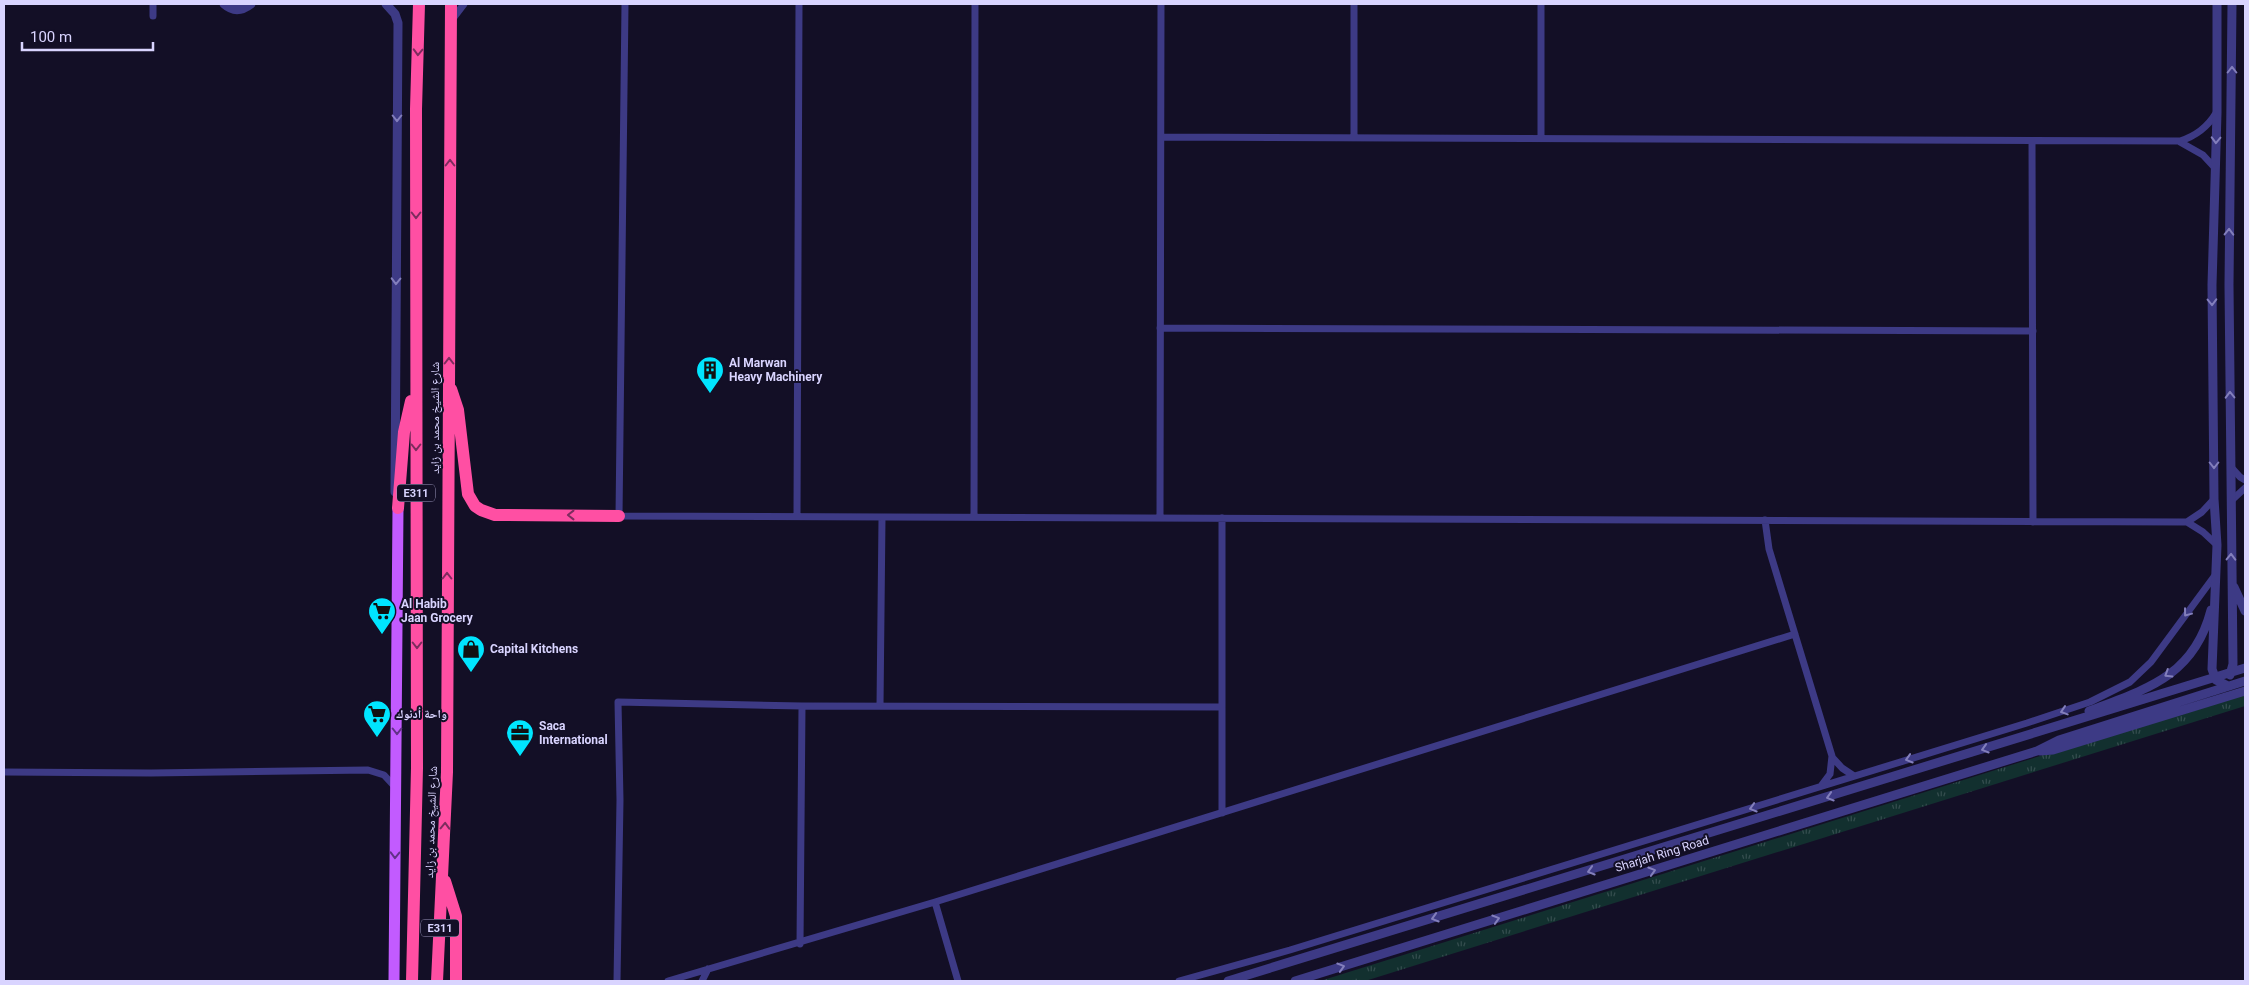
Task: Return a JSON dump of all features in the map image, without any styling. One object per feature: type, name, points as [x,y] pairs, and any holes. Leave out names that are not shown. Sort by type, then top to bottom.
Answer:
[{"type":"highway","name":"شارع الشيخ محمد بن زايد","points":[[412,981],[417,768],[416,109],[419,4]]},
{"type":"highway","name":"شارع الشيخ محمد بن زايد","points":[[437,981],[447,772],[451,4]]},
{"type":"highway","points":[[448,384],[458,410],[468,494],[475,506],[488,514],[495,515],[619,516]]},
{"type":"highway","points":[[398,508],[404,432],[416,387]]},
{"type":"highway","points":[[443,874],[456,916],[456,981]]},
{"type":"main road","points":[[394,981],[398,508]]},
{"type":"street","points":[[153,4],[153,16]]},
{"type":"street","points":[[224,4],[236,10],[243,9],[251,4]]},
{"type":"street","points":[[386,4],[396,14],[398,23],[394,477],[398,508]]},
{"type":"street","points":[[451,21],[464,4]]},
{"type":"street","points":[[625,4],[619,516],[798,515],[882,518],[1160,516],[1222,518],[2187,522],[2203,532],[2217,545]]},
{"type":"street","points":[[798,515],[799,4]]},
{"type":"street","points":[[974,516],[975,4]]},
{"type":"street","points":[[1160,516],[1161,4]]},
{"type":"street","points":[[1354,4],[1354,138]]},
{"type":"street","points":[[1541,4],[1541,138]]},
{"type":"street","points":[[2216,4],[2217,112],[2212,285],[2214,499],[2217,545],[2212,669],[2214,676],[2223,687]]},
{"type":"street","points":[[2223,687],[2232,671],[2229,233],[2232,4]]},
{"type":"street","points":[[1160,137],[2180,142],[2205,128],[2217,112]]},
{"type":"street","points":[[2032,141],[2033,522]]},
{"type":"street","points":[[2180,142],[2203,154],[2215,168]]},
{"type":"street","points":[[1160,328],[2032,332]]},
{"type":"street","points":[[2231,467],[2245,480]]},
{"type":"street","points":[[2232,500],[2245,488]]},
{"type":"street","points":[[2187,522],[2202,512],[2214,499]]},
{"type":"street","points":[[880,706],[882,518]]},
{"type":"street","points":[[1222,518],[1222,813]]},
{"type":"street","points":[[1765,520],[1769,550],[1832,756],[1842,768],[1854,776]]},
{"type":"street","points":[[1178,981],[1290,950],[2076,707],[2117,690],[2130,682],[2151,662],[2216,574]]},
{"type":"street","points":[[2231,575],[2237,597],[2245,611]]},
{"type":"street","points":[[2032,735],[2052,724],[2120,699],[2178,668],[2197,648],[2205,631],[2215,589]]},
{"type":"street","points":[[668,981],[800,944],[1795,634]]},
{"type":"street","points":[[1228,981],[2245,668]]},
{"type":"street","points":[[2037,751],[2059,740],[2245,681]]},
{"type":"street","points":[[2037,751],[2053,750],[2245,691]]},
{"type":"street","points":[[617,981],[620,800],[618,702],[802,706],[1222,707]]},
{"type":"street","points":[[800,944],[802,706]]},
{"type":"street","name":"Sharjah Ring Road","points":[[1295,981],[2037,751]]},
{"type":"street","points":[[1820,786],[1830,774],[1832,756]]},
{"type":"street","points":[[4,772],[140,773],[368,770],[384,775],[396,789]]},
{"type":"street","points":[[935,902],[958,981]]},
{"type":"street","points":[[702,981],[708,969]]},
{"type":"green space","points":[[2245,692],[2245,706],[1365,981],[1320,981]]},
{"type":"place","name":"Al Marwan Heavy Machinery","points":[[710,394]]},
{"type":"place","name":"Al Habib Jaan Grocery","points":[[382,635]]},
{"type":"place","name":"Capital Kitchens","points":[[471,673]]},
{"type":"place","name":"واحة أدنوك","points":[[377,738]]},
{"type":"place","name":"Saca International","points":[[520,757]]}]
